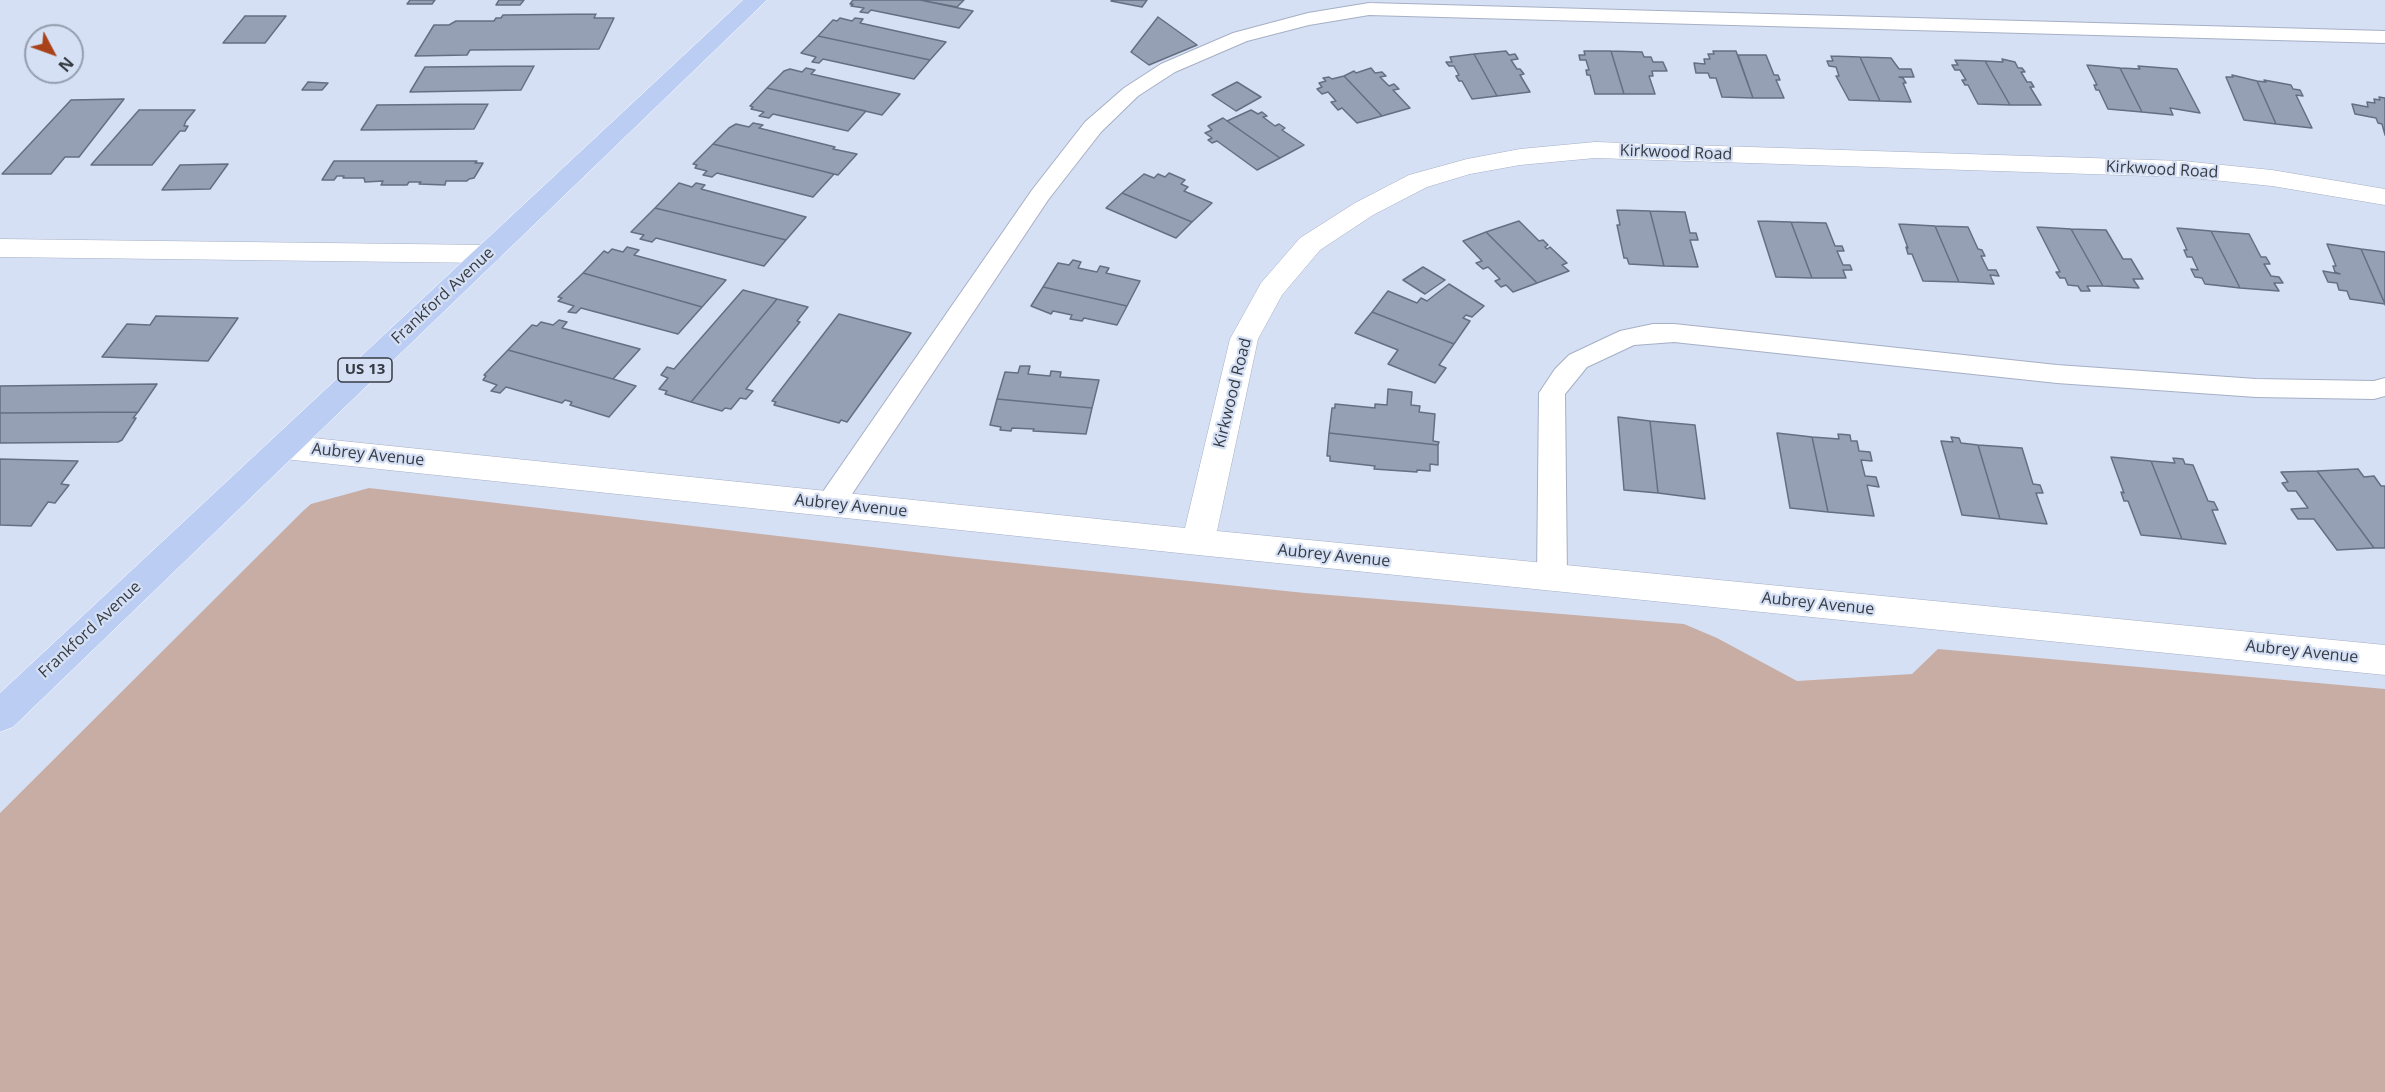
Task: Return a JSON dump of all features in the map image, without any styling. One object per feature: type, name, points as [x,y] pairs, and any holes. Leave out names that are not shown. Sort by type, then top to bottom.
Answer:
[{"type":"main road","name":"Frankford Avenue","points":[[0,716],[756,0]]},
{"type":"street","name":"Kirkwood Road","points":[[1198,542],[1244,339],[1271,290],[1310,244],[1364,208],[1418,181],[1467,167],[1520,157],[1595,150],[2183,169],[2272,178],[2385,197]]},
{"type":"street","points":[[0,248],[488,254]]},
{"type":"street","name":"Aubrey Avenue","points":[[284,447],[1198,542],[2385,660]]},
{"type":"lane","points":[[830,504],[1040,195],[1093,127],[1131,92],[1168,68],[1240,37],[1308,19],[1369,9],[2385,37]]},
{"type":"lane","points":[[1552,577],[1552,393],[1564,375],[1578,362],[1603,347],[1629,337],[1653,333],[1674,333],[2057,374],[2256,388],[2374,390],[2385,387]]},
{"type":"shaded area","points":[[369,488],[957,557],[1305,593],[1684,624],[1717,638],[1797,681],[1912,674],[1938,649],[2385,689],[2385,1092],[0,1092],[0,813],[303,511],[311,504]]},
{"type":"building","points":[[410,0],[435,0],[432,4],[407,4]]},
{"type":"building","points":[[499,0],[524,0],[520,5],[496,5]]},
{"type":"building","points":[[853,0],[920,0],[973,11],[959,28],[871,10],[868,13],[860,12],[864,8],[851,6]]},
{"type":"building","points":[[920,0],[964,0],[957,7]]},
{"type":"building","points":[[1112,0],[1147,0],[1142,7],[1111,1]]},
{"type":"building","points":[[596,14],[594,18],[614,18],[599,49],[470,50],[467,55],[415,56],[434,25],[449,25],[456,21],[494,21],[503,15]]},
{"type":"building","points":[[245,16],[286,16],[265,43],[223,43]]},
{"type":"building","points":[[1158,17],[1197,45],[1149,65],[1131,52]]},
{"type":"building","points":[[840,18],[852,21],[855,18],[863,19],[860,23],[946,42],[930,60],[818,36],[833,20],[837,21]]},
{"type":"building","points":[[818,36],[930,60],[914,79],[823,59],[819,63],[812,62],[816,57],[801,53]]},
{"type":"building","points":[[1506,51],[1509,55],[1515,54],[1518,59],[1511,60],[1524,74],[1520,75],[1530,92],[1497,96],[1474,54]]},
{"type":"building","points":[[1584,51],[1611,51],[1624,94],[1595,94],[1590,75],[1587,75],[1586,70],[1589,70],[1586,60],[1580,60],[1579,55],[1585,55]]},
{"type":"building","points":[[1611,51],[1642,52],[1644,57],[1651,57],[1653,62],[1663,62],[1667,71],[1652,71],[1653,76],[1649,76],[1655,94],[1624,94]]},
{"type":"building","points":[[1713,51],[1736,51],[1753,98],[1722,97],[1716,78],[1710,78],[1708,73],[1696,73],[1694,63],[1705,64],[1704,59],[1710,59],[1708,54],[1714,54]]},
{"type":"building","points":[[1474,54],[1497,96],[1472,99],[1462,81],[1459,81],[1456,76],[1459,75],[1454,66],[1449,66],[1446,62],[1452,62],[1450,57]]},
{"type":"building","points":[[1738,55],[1766,55],[1774,75],[1778,75],[1780,80],[1776,80],[1784,98],[1753,98]]},
{"type":"building","points":[[1831,56],[1860,57],[1880,101],[1849,100],[1836,76],[1839,76],[1836,67],[1829,66],[1827,61],[1833,61]]},
{"type":"building","points":[[1860,57],[1891,58],[1899,69],[1911,69],[1914,77],[1899,77],[1903,78],[1906,83],[1903,83],[1911,102],[1880,101]]},
{"type":"building","points":[[2002,59],[2015,62],[2018,68],[2022,68],[2025,72],[2021,72],[2027,82],[2031,82],[2034,87],[2030,87],[2041,105],[2010,105],[1985,61],[2003,62]]},
{"type":"building","points":[[1955,60],[1985,61],[2010,105],[1978,104],[1968,85],[1965,85],[1962,80],[1966,80],[1960,70],[1955,70],[1952,65],[1958,65]]},
{"type":"building","points":[[2087,65],[2120,68],[2142,112],[2108,109],[2099,90],[2096,90],[2094,85],[2097,85]]},
{"type":"building","points":[[534,66],[521,90],[410,92],[425,67]]},
{"type":"building","points":[[2138,66],[2177,69],[2200,113],[2170,108],[2173,115],[2142,112],[2120,68],[2140,69]]},
{"type":"building","points":[[806,68],[815,70],[811,74],[900,94],[882,115],[767,88],[784,71],[790,69],[802,72]]},
{"type":"building","points":[[1371,68],[1375,73],[1382,72],[1386,76],[1380,77],[1389,86],[1394,84],[1399,89],[1393,90],[1410,108],[1382,116],[1344,76],[1354,71],[1356,73]]},
{"type":"building","points":[[2232,75],[2257,81],[2276,124],[2244,120],[2226,77],[2233,77]]},
{"type":"building","points":[[1344,76],[1382,116],[1357,123],[1342,108],[1338,110],[1331,102],[1336,101],[1328,92],[1322,94],[1317,89],[1322,87],[1319,83],[1326,81],[1323,78],[1332,79]]},
{"type":"building","points":[[2264,80],[2291,85],[2293,89],[2300,90],[2303,96],[2296,95],[2312,128],[2276,124],[2257,81],[2266,82]]},
{"type":"building","points":[[308,82],[328,83],[322,90],[302,90]]},
{"type":"building","points":[[1237,82],[1261,97],[1236,111],[1212,95]]},
{"type":"building","points":[[767,88],[866,111],[848,131],[773,114],[769,118],[759,116],[764,112],[751,109],[753,107],[750,106]]},
{"type":"building","points":[[2379,97],[2385,98],[2385,135],[2382,124],[2378,123],[2376,118],[2355,114],[2352,104],[2368,107],[2367,102],[2375,103],[2374,99],[2380,100]]},
{"type":"building","points":[[124,99],[79,157],[65,157],[51,174],[2,174],[71,100]]},
{"type":"building","points":[[488,104],[474,129],[361,130],[377,105]]},
{"type":"building","points":[[139,110],[195,110],[186,121],[184,126],[188,126],[185,131],[180,131],[152,165],[91,165]]},
{"type":"building","points":[[1251,110],[1258,114],[1262,112],[1267,116],[1263,117],[1275,126],[1279,124],[1285,128],[1282,130],[1304,145],[1280,158],[1227,121]]},
{"type":"building","points":[[1223,118],[1280,158],[1257,170],[1217,141],[1212,143],[1208,140],[1212,138],[1205,133],[1212,130],[1208,126]]},
{"type":"building","points":[[753,123],[763,125],[759,128],[857,154],[838,175],[713,144],[736,124],[749,127]]},
{"type":"building","points":[[713,144],[834,174],[813,197],[717,173],[712,177],[703,175],[707,171],[695,168],[697,165],[693,164]]},
{"type":"building","points":[[334,161],[477,161],[475,163],[483,163],[474,178],[467,181],[446,181],[445,185],[409,182],[407,185],[381,185],[383,181],[365,182],[364,178],[343,178],[344,176],[337,176],[334,180],[322,180]]},
{"type":"building","points":[[228,164],[210,189],[162,190],[180,165]]},
{"type":"building","points":[[1169,173],[1185,180],[1181,184],[1188,187],[1184,191],[1212,203],[1192,222],[1122,193],[1144,174],[1154,178],[1158,174],[1165,177]]},
{"type":"building","points":[[679,183],[692,187],[696,183],[705,185],[701,189],[806,217],[786,240],[655,208]]},
{"type":"building","points":[[1122,193],[1192,222],[1176,238],[1106,208]]},
{"type":"building","points":[[655,208],[786,240],[764,266],[656,238],[652,242],[640,239],[644,235],[631,232]]},
{"type":"building","points":[[1617,210],[1650,211],[1664,266],[1629,264],[1627,258],[1624,258],[1617,225],[1620,225]]},
{"type":"building","points":[[1650,211],[1685,212],[1690,233],[1696,233],[1698,240],[1690,240],[1698,267],[1664,266]]},
{"type":"building","points":[[1519,221],[1539,241],[1543,240],[1548,245],[1545,247],[1547,249],[1550,247],[1567,263],[1562,265],[1569,271],[1537,283],[1486,232]]},
{"type":"building","points":[[1758,221],[1791,222],[1812,278],[1776,277]]},
{"type":"building","points":[[1791,222],[1826,223],[1835,246],[1842,246],[1844,251],[1837,251],[1843,265],[1850,265],[1852,270],[1843,270],[1846,278],[1812,278]]},
{"type":"building","points":[[1899,224],[1935,226],[1959,282],[1923,281],[1912,254],[1908,254]]},
{"type":"building","points":[[1935,226],[1968,227],[1978,249],[1982,250],[1985,256],[1981,256],[1988,270],[1996,270],[1999,276],[1990,275],[1994,284],[1959,282]]},
{"type":"building","points":[[2037,227],[2071,229],[2103,286],[2087,286],[2090,291],[2081,291],[2078,286],[2068,285],[2065,278],[2060,278],[2056,272],[2060,272]]},
{"type":"building","points":[[2177,228],[2211,231],[2240,288],[2205,284],[2202,278],[2195,277],[2191,269],[2198,270],[2192,257],[2187,257],[2184,250],[2187,250]]},
{"type":"building","points":[[2071,229],[2106,230],[2123,259],[2131,259],[2143,279],[2133,279],[2139,288],[2103,286]]},
{"type":"building","points":[[2211,231],[2249,234],[2261,257],[2266,257],[2270,264],[2264,264],[2271,276],[2279,277],[2283,283],[2274,283],[2279,291],[2240,288]]},
{"type":"building","points":[[1486,232],[1537,283],[1513,292],[1506,285],[1501,287],[1495,281],[1500,279],[1488,267],[1483,269],[1476,263],[1482,261],[1463,241]]},
{"type":"building","points":[[2327,244],[2361,249],[2385,304],[2350,299],[2347,291],[2339,290],[2337,283],[2328,282],[2323,271],[2340,274],[2335,272],[2333,266],[2336,266]]},
{"type":"building","points":[[627,247],[639,250],[634,255],[726,280],[702,307],[583,273],[604,251],[608,253],[612,249],[623,252]]},
{"type":"building","points":[[2361,249],[2385,252],[2385,304]]},
{"type":"building","points":[[1073,260],[1081,262],[1078,268],[1097,272],[1100,266],[1109,268],[1106,273],[1140,281],[1127,306],[1043,287],[1058,263],[1069,265]]},
{"type":"building","points":[[1423,267],[1445,280],[1425,294],[1403,280]]},
{"type":"building","points":[[583,273],[702,307],[678,334],[581,308],[576,313],[568,312],[574,306],[558,301],[562,298],[558,297]]},
{"type":"building","points":[[1449,284],[1484,306],[1472,317],[1466,315],[1463,318],[1470,321],[1454,344],[1372,312],[1388,291],[1417,303],[1421,298],[1427,301]]},
{"type":"building","points":[[1043,287],[1127,306],[1117,325],[1084,318],[1082,321],[1070,319],[1072,315],[1053,311],[1051,314],[1031,306]]},
{"type":"building","points":[[743,290],[777,299],[691,402],[665,394],[667,391],[659,389],[668,378],[661,375],[667,367],[674,369]]},
{"type":"building","points":[[777,299],[808,307],[797,321],[800,322],[746,389],[753,391],[746,399],[740,398],[731,409],[725,408],[722,411],[691,402]]},
{"type":"building","points":[[1372,312],[1454,344],[1439,365],[1446,368],[1435,383],[1388,364],[1398,350],[1355,333]]},
{"type":"building","points":[[839,314],[911,333],[847,422],[841,420],[839,423],[774,405],[776,402],[772,401]]},
{"type":"building","points":[[156,316],[238,318],[208,361],[102,357],[127,324],[150,325]]},
{"type":"building","points":[[559,320],[567,322],[562,328],[640,349],[613,379],[508,350],[532,325],[537,326],[541,322],[553,325]]},
{"type":"building","points":[[508,350],[636,386],[609,417],[570,405],[572,402],[565,400],[562,403],[506,387],[500,393],[491,391],[497,385],[483,380],[486,376],[484,375]]},
{"type":"building","points":[[1020,366],[1030,366],[1028,374],[1050,376],[1051,371],[1061,372],[1060,377],[1099,380],[1092,408],[997,399],[1005,372],[1018,373]]},
{"type":"building","points":[[157,384],[138,412],[0,413],[0,386]]},
{"type":"building","points":[[1388,389],[1412,392],[1411,405],[1420,406],[1419,412],[1435,414],[1433,441],[1439,442],[1438,445],[1329,433],[1332,408],[1335,408],[1335,404],[1375,408],[1375,404],[1387,405]]},
{"type":"building","points":[[997,399],[1092,408],[1086,434],[1033,431],[1034,429],[1000,430],[1001,427],[990,425]]},
{"type":"building","points":[[138,412],[122,440],[118,442],[0,443],[0,413]]},
{"type":"building","points":[[1618,417],[1650,421],[1658,493],[1624,490]]},
{"type":"building","points":[[1650,421],[1695,425],[1705,499],[1658,493]]},
{"type":"building","points":[[1329,433],[1438,445],[1438,465],[1430,464],[1430,471],[1417,470],[1417,472],[1374,469],[1375,466],[1330,461],[1330,456],[1327,456]]},
{"type":"building","points":[[1777,433],[1812,437],[1828,512],[1790,508]]},
{"type":"building","points":[[1838,434],[1850,435],[1851,441],[1857,441],[1859,451],[1870,452],[1872,461],[1861,460],[1865,476],[1876,477],[1879,487],[1867,485],[1874,516],[1828,512],[1812,437],[1839,439]]},
{"type":"building","points":[[1951,437],[1959,438],[1961,443],[1978,445],[2000,519],[1962,515],[1941,441],[1953,442]]},
{"type":"building","points":[[1978,445],[2022,448],[2033,484],[2040,485],[2043,493],[2036,493],[2047,524],[2000,519]]},
{"type":"building","points":[[2111,457],[2151,461],[2182,539],[2141,535],[2128,501],[2124,501],[2121,492],[2124,493]]},
{"type":"building","points":[[2173,458],[2183,459],[2185,464],[2193,465],[2208,501],[2214,502],[2218,510],[2212,510],[2226,544],[2182,539],[2151,461],[2175,463]]},
{"type":"building","points":[[0,459],[78,461],[61,484],[69,485],[55,503],[48,502],[31,526],[0,525]]},
{"type":"building","points":[[2358,469],[2364,477],[2374,476],[2381,486],[2385,486],[2385,548],[2374,548],[2317,471]]},
{"type":"building","points":[[2317,471],[2374,548],[2337,550],[2314,519],[2298,519],[2291,509],[2308,508],[2296,491],[2288,491],[2282,483],[2288,482],[2281,472]]}]
